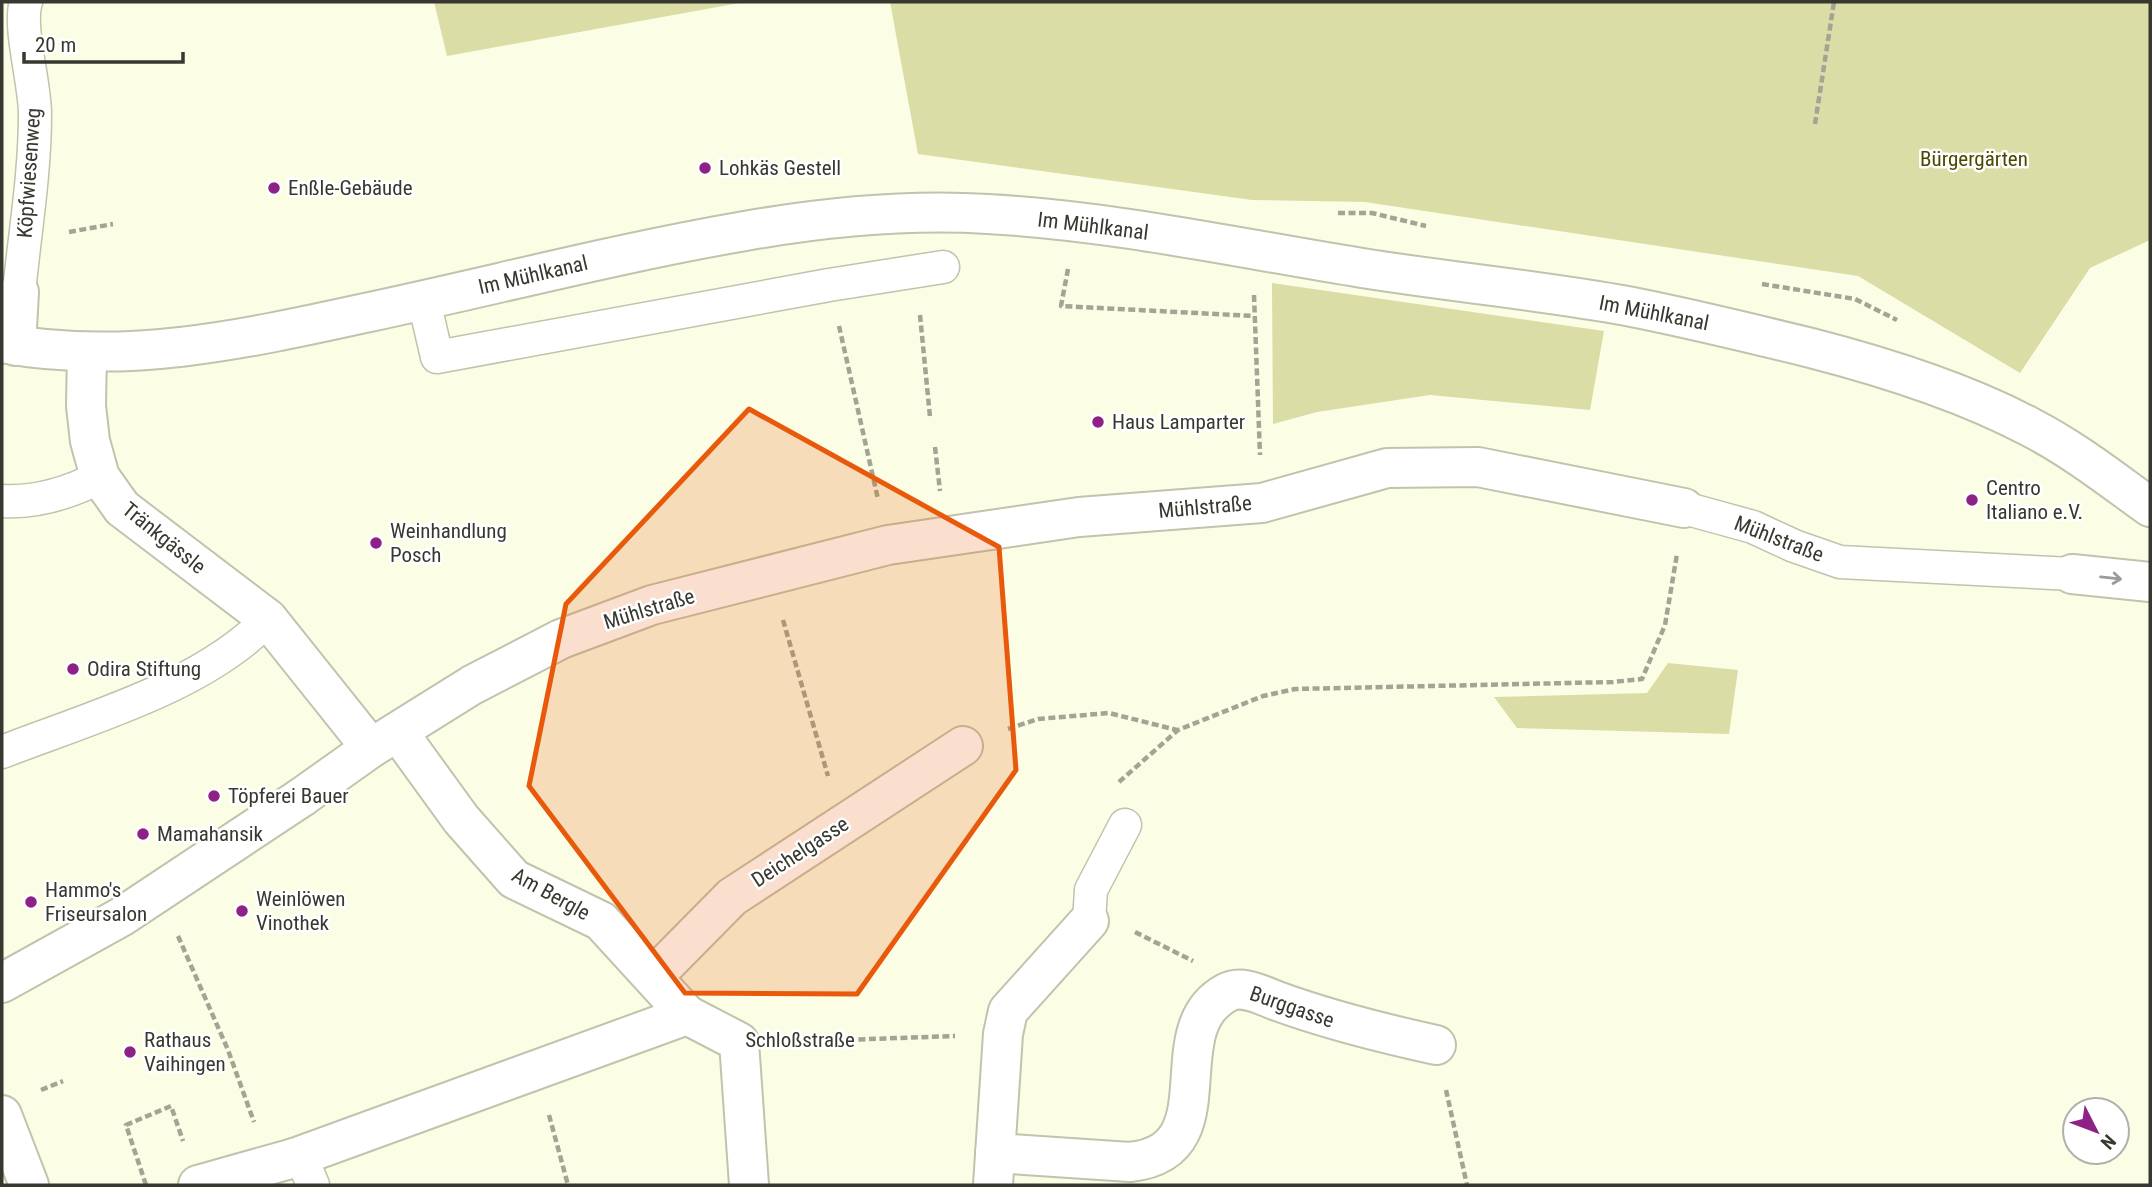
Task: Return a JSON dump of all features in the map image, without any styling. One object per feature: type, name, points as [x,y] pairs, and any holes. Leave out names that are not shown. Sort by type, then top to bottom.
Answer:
[{"type":"street","name":"Im Mühlkanal","points":[[9,344],[87,352],[195,346],[264,335],[424,301],[598,259],[747,231],[847,217],[984,214],[1077,221],[1624,306],[1833,354],[1905,374],[2024,423],[2090,464],[2150,507]]},
{"type":"street","name":"Köpfwiesenweg","points":[[9,344],[19,292]]},
{"type":"street","name":"Tränkgässle","points":[[87,352],[86,406],[90,441],[100,477],[122,508],[268,618],[385,740]]},
{"type":"street","name":"Mühlstraße","points":[[2,983],[121,917],[177,882],[385,740],[472,685],[561,639],[623,614],[888,545],[1079,517],[1262,503],[1387,468],[1478,467],[1684,508]]},
{"type":"street","name":"Mühlstraße","points":[[2071,574],[2150,582]]},
{"type":"street","name":"Am Bergle","points":[[385,740],[514,879],[601,921],[687,1015]]},
{"type":"street","name":"Deichelgasse","points":[[653,977],[732,897],[963,746]]},
{"type":"street","points":[[1003,1034],[1008,1011],[1107,925]]},
{"type":"street","name":"Burggasse","points":[[1003,1034],[994,1169],[1130,1162],[1147,1160],[1162,1153],[1176,1140],[1184,1126],[1193,1045],[1198,1029],[1205,1015],[1226,993],[1244,989],[1336,1022],[1436,1045]]},
{"type":"street","points":[[198,1185],[295,1166],[537,1070],[687,1015]]},
{"type":"street","name":"Schloßstraße","points":[[687,1015],[739,1042]]},
{"type":"street","points":[[739,1042],[748,1185]]},
{"type":"street","points":[[2,1115],[29,1185]]},
{"type":"lane","name":"Köpfwiesenweg","points":[[19,292],[34,138],[32,70],[22,15],[26,2]]},
{"type":"lane","points":[[424,301],[436,357],[929,269]]},
{"type":"lane","points":[[2,501],[26,502],[76,489],[100,477]]},
{"type":"lane","name":"Mühlstraße","points":[[1684,508],[1753,527],[1794,546],[1840,562],[2071,574]]},
{"type":"lane","points":[[2,752],[143,697],[212,663],[245,643],[268,618]]},
{"type":"lane","points":[[1107,925],[1090,890],[1125,825]]},
{"type":"path","points":[[1815,124],[1834,2]]},
{"type":"path","points":[[1077,221],[1061,306],[1254,316]]},
{"type":"path","points":[[1254,250],[1262,503]]},
{"type":"path","points":[[929,269],[930,417]]},
{"type":"path","points":[[829,285],[888,545]]},
{"type":"path","points":[[1125,825],[1107,792],[1178,730],[1263,696],[1295,689],[1613,682],[1642,679],[1665,625],[1684,508]]},
{"type":"path","points":[[779,607],[829,779]]},
{"type":"path","points":[[963,746],[1038,719],[1109,713],[1178,730]]},
{"type":"path","points":[[1107,925],[1187,956]]},
{"type":"path","points":[[189,957],[228,1050],[295,1166]]},
{"type":"path","name":"Schloßstraße","points":[[739,1042],[844,1041],[1003,1034]]},
{"type":"path","points":[[1436,1045],[1467,1185]]},
{"type":"path","points":[[537,1070],[568,1185]]},
{"type":"path","points":[[152,1106],[155,1113]]},
{"type":"path","points":[[146,1185],[126,1125],[172,1106]]},
{"type":"highlighted area","points":[[749,409],[999,547],[1016,770],[857,994],[685,993],[529,786],[566,604]]},
{"type":"green space","points":[[434,2],[745,2],[447,56]]},
{"type":"green space","name":"Bürgergärten","points":[[890,2],[2150,2],[2150,240],[2090,268],[2020,373],[1858,276],[1365,202],[1252,200],[918,154]]},
{"type":"green space","points":[[1272,283],[1604,331],[1590,410],[1430,395],[1317,412],[1273,424]]},
{"type":"green space","points":[[1668,663],[1738,670],[1729,734],[1517,728],[1494,697],[1647,693]]},
{"type":"place","name":"Lohkäs Gestell","points":[[705,168]]},
{"type":"place","name":"Enßle-Gebäude","points":[[274,188]]},
{"type":"place","name":"Haus Lamparter","points":[[1098,422]]},
{"type":"place","name":"Centro Italiano e.V.","points":[[1972,500]]},
{"type":"place","name":"Weinhandlung Posch","points":[[376,543]]},
{"type":"place","name":"Odira Stiftung","points":[[73,669]]},
{"type":"place","name":"Töpferei Bauer","points":[[214,796]]},
{"type":"place","name":"Mamahansik","points":[[143,834]]},
{"type":"place","name":"Hammo's Friseursalon","points":[[31,902]]},
{"type":"place","name":"Weinlöwen Vinothek","points":[[242,911]]},
{"type":"place","name":"Rathaus Vaihingen","points":[[130,1052]]}]
